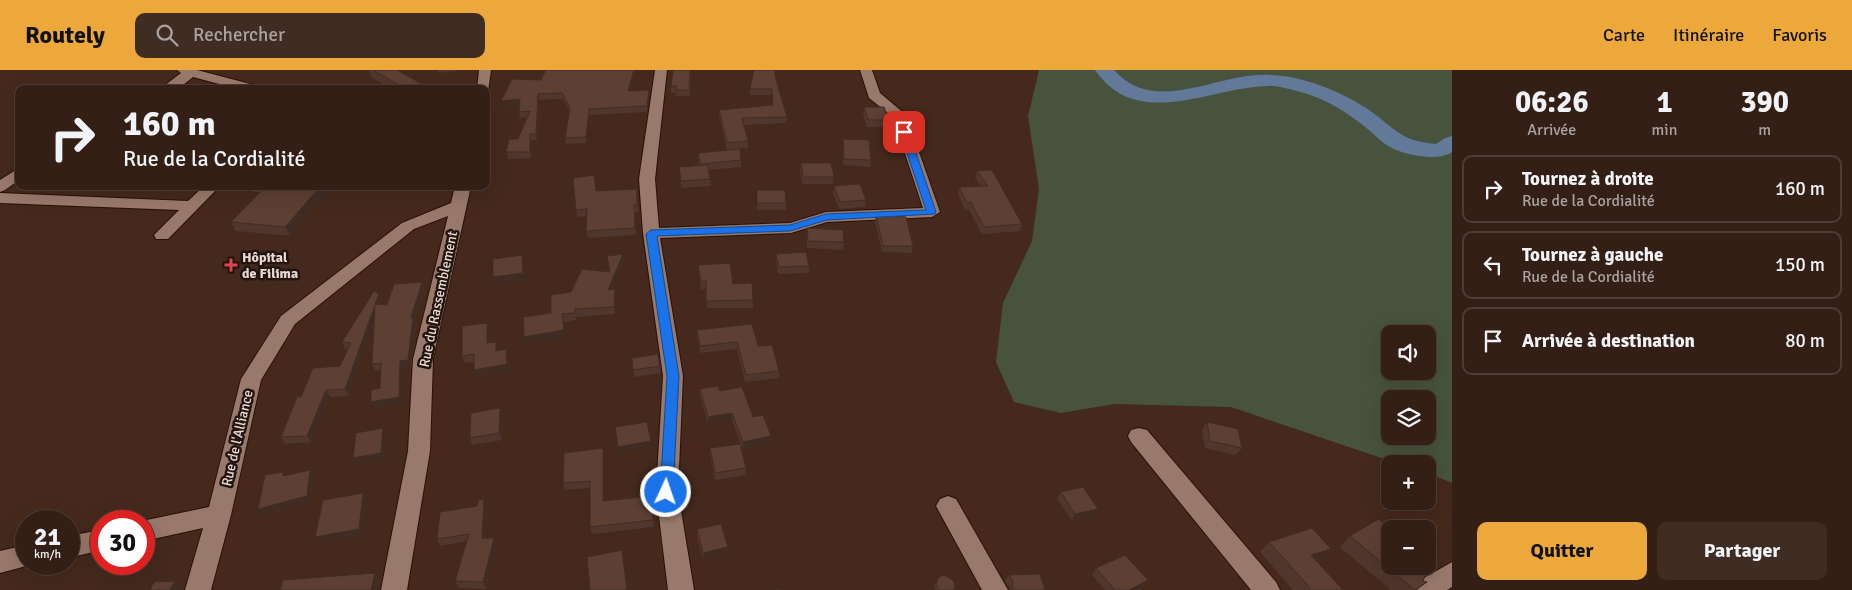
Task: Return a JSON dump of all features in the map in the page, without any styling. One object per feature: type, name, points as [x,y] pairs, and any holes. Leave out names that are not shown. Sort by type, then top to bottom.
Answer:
[{"type":"street","points":[[483,85],[485,70]]},
{"type":"street","points":[[661,70],[647,179],[651,234],[673,376],[666,492],[681,590]]},
{"type":"street","points":[[651,234],[790,228],[826,217],[932,212],[899,115],[874,95],[866,70]]},
{"type":"street","points":[[174,85],[187,71],[238,85]]},
{"type":"street","points":[[0,187],[15,175]]},
{"type":"street","points":[[162,235],[209,190]]},
{"type":"street","name":"Rue du Rassemblement","points":[[394,590],[419,452],[423,359],[462,190]]},
{"type":"street","points":[[0,198],[192,206]]},
{"type":"street","name":"Rue de l'Alliance","points":[[198,590],[219,515],[250,379],[288,320],[408,226],[458,206]]},
{"type":"street","points":[[1139,436],[1267,590]]},
{"type":"street","points":[[948,506],[995,590]]},
{"type":"street","points":[[155,529],[219,515]]},
{"type":"street","points":[[0,562],[15,559]]},
{"type":"street","points":[[1426,590],[1452,573]]},
{"type":"green space","points":[[1039,70],[1452,70],[1452,483],[1436,476],[1436,455],[1381,455],[1381,458],[1231,407],[1114,404],[1061,413],[1014,402],[996,362],[1003,303],[1032,241],[1039,189],[1028,116]]},
{"type":"building","points":[[373,70],[397,70],[422,84],[399,85]]},
{"type":"building","points":[[546,70],[634,70],[628,91],[649,90],[647,106],[589,109],[586,137],[565,138],[570,108],[562,93],[538,94],[536,134],[530,134],[530,152],[506,152],[509,139],[518,139],[530,111],[519,112],[520,99],[501,101],[512,79],[541,80]]},
{"type":"building","points":[[673,70],[690,70],[689,90],[676,90],[676,86],[671,86]]},
{"type":"building","points":[[754,70],[775,70],[787,117],[742,118],[748,141],[727,143],[719,110],[773,105],[772,89],[750,89]]},
{"type":"building","points":[[864,107],[884,107],[889,120],[868,120]]},
{"type":"building","points":[[843,139],[869,140],[871,160],[844,159]]},
{"type":"building","points":[[740,149],[741,160],[701,164],[698,153]]},
{"type":"building","points":[[801,163],[831,163],[834,177],[803,177]]},
{"type":"building","points":[[708,165],[710,179],[681,181],[679,167]]},
{"type":"building","points":[[992,170],[1022,224],[984,227],[971,202],[967,203],[959,187],[988,186],[977,171]]},
{"type":"building","points":[[594,175],[596,191],[637,189],[637,205],[634,205],[635,228],[586,231],[587,209],[576,210],[573,178]]},
{"type":"building","points":[[860,184],[866,200],[840,202],[834,186]]},
{"type":"building","points":[[262,190],[317,190],[285,227],[231,222]]},
{"type":"building","points":[[757,190],[785,190],[786,203],[757,203]]},
{"type":"building","points":[[876,215],[906,217],[913,246],[883,246]]},
{"type":"building","points":[[807,228],[843,230],[844,242],[808,241]]},
{"type":"building","points":[[806,252],[809,266],[779,267],[776,254]]},
{"type":"building","points":[[623,254],[608,290],[615,289],[614,307],[575,309],[575,313],[562,314],[564,330],[524,337],[523,317],[551,313],[551,295],[571,292],[582,269],[610,272],[607,256]]},
{"type":"building","points":[[522,255],[523,273],[493,277],[493,259]]},
{"type":"building","points":[[730,263],[733,284],[752,283],[753,300],[706,301],[706,281],[701,282],[698,265]]},
{"type":"building","points":[[422,282],[411,318],[413,318],[408,360],[400,361],[399,397],[371,402],[371,390],[380,388],[381,363],[372,364],[375,305],[345,389],[326,390],[307,436],[281,437],[297,397],[301,397],[313,368],[340,366],[351,343],[342,342],[374,291],[379,294],[375,304],[387,305],[394,284]]},
{"type":"building","points":[[487,323],[487,343],[496,342],[496,351],[506,349],[507,364],[474,370],[474,354],[462,356],[462,326]]},
{"type":"building","points":[[752,324],[758,346],[772,345],[779,371],[746,375],[737,342],[700,346],[697,330]]},
{"type":"building","points":[[658,354],[660,366],[633,370],[632,358]]},
{"type":"building","points":[[718,386],[720,391],[742,387],[753,417],[763,415],[771,436],[743,442],[732,413],[708,417],[700,389]]},
{"type":"building","points":[[500,408],[499,433],[470,438],[471,413]]},
{"type":"building","points":[[647,422],[651,441],[618,447],[615,427]]},
{"type":"building","points":[[1207,422],[1238,429],[1242,448],[1210,441]]},
{"type":"building","points":[[383,428],[381,453],[353,458],[356,433]]},
{"type":"building","points":[[740,444],[746,468],[715,473],[710,448]]},
{"type":"building","points":[[603,448],[603,501],[652,496],[653,520],[590,527],[590,481],[563,483],[564,453]]},
{"type":"building","points":[[310,470],[307,496],[258,509],[265,475],[284,472],[283,476]]},
{"type":"building","points":[[1083,487],[1098,509],[1075,514],[1061,492]]},
{"type":"building","points":[[363,493],[359,529],[315,537],[323,500]]},
{"type":"building","points":[[479,499],[484,500],[482,538],[494,538],[483,582],[455,581],[469,534],[437,539],[440,512],[477,506]]},
{"type":"building","points":[[1379,519],[1381,521],[1381,562],[1350,536]]},
{"type":"building","points":[[721,524],[728,547],[703,553],[697,529]]},
{"type":"building","points":[[1312,528],[1331,549],[1311,555],[1343,590],[1312,590],[1269,542]]},
{"type":"building","points":[[622,550],[627,590],[590,590],[587,557]]},
{"type":"building","points":[[1125,555],[1148,580],[1129,590],[1115,590],[1096,568]]},
{"type":"building","points":[[375,573],[371,590],[280,590],[283,580]]},
{"type":"building","points":[[1040,574],[1045,590],[1013,590],[1013,582],[1009,575]]},
{"type":"building","points":[[944,575],[954,581],[955,588],[952,590],[939,590],[936,584],[938,578]]},
{"type":"building","points":[[1397,575],[1425,575],[1423,581],[1427,582],[1415,590]]},
{"type":"building","points":[[175,581],[170,590],[150,590],[154,582]]},
{"type":"waterway","points":[[1104,70],[1118,86],[1135,95],[1169,98],[1234,84],[1269,80],[1302,86],[1334,97],[1360,113],[1398,143],[1419,149],[1440,151],[1452,142]]},
{"type":"place","name":"Hôpital de Filima","points":[[231,265]]},
{"type":"route","points":[[666,492],[673,376],[651,234],[790,228],[826,217],[932,212],[904,132]]}]
